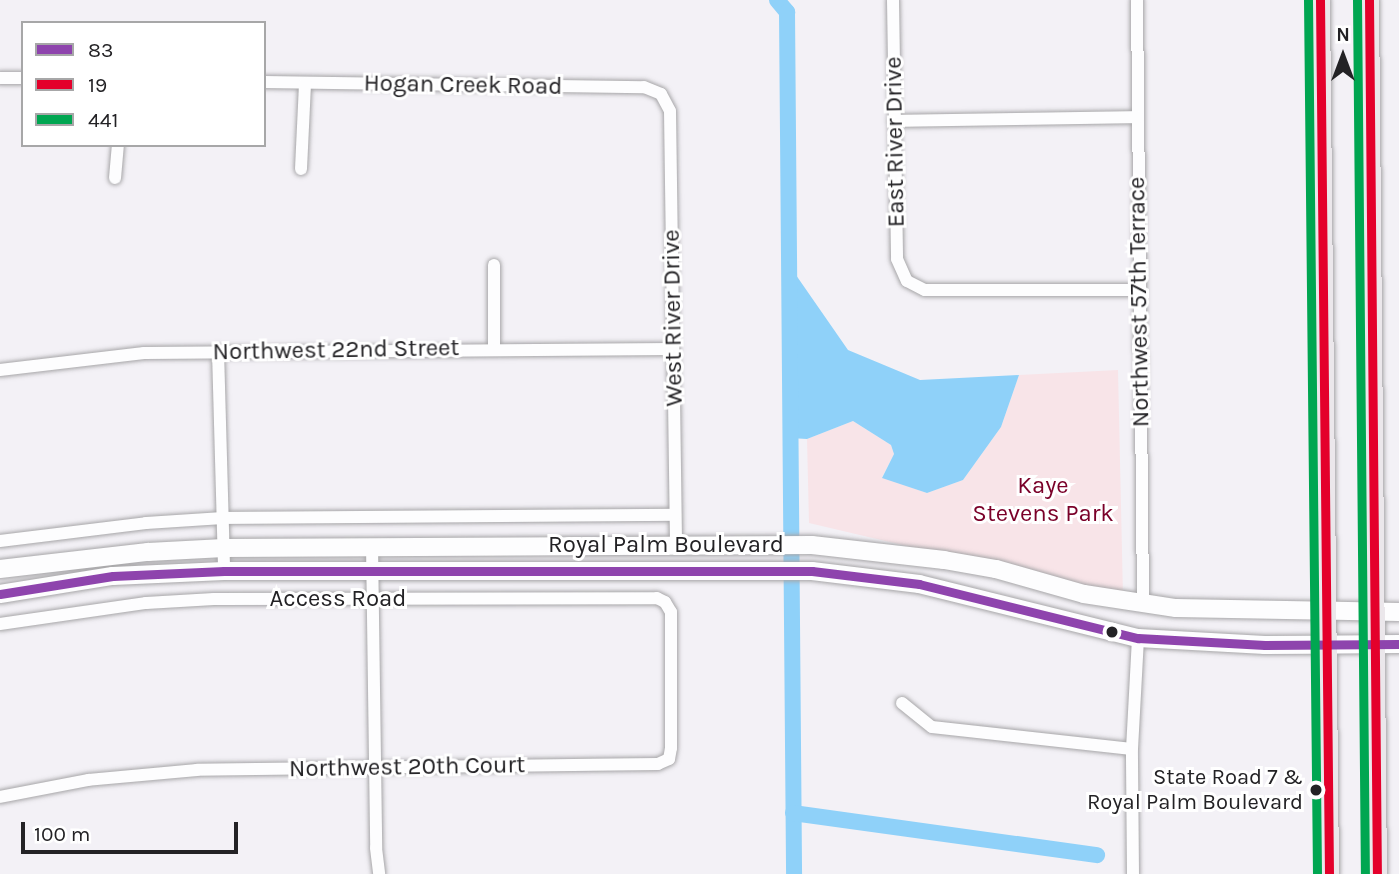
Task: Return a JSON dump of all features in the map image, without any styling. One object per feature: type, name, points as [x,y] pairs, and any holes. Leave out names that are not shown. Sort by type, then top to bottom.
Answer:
[{"type":"main road","points":[[1320,0],[1329,874]]},
{"type":"main road","points":[[1369,0],[1377,874]]},
{"type":"main road","name":"Royal Palm Boulevard","points":[[0,569],[135,553],[224,548],[372,545],[812,545],[894,552],[996,569],[1084,594],[1191,610],[1399,612]]},
{"type":"main road","name":"Royal Palm Boulevard","points":[[0,594],[113,576],[224,571],[769,569],[893,580],[955,591],[1138,638],[1181,642],[1399,644]]},
{"type":"street","name":"East River Drive","points":[[893,0],[897,259],[907,281],[925,290],[1139,290]]},
{"type":"street","name":"Northwest 57th Terrace","points":[[1137,0],[1143,604]]},
{"type":"street","points":[[0,78],[21,78]]},
{"type":"street","name":"Hogan Creek Road","points":[[266,82],[644,87],[661,94]]},
{"type":"street","points":[[301,169],[305,83]]},
{"type":"street","name":"West River Drive","points":[[661,94],[670,111],[676,544]]},
{"type":"street","points":[[894,121],[1138,117]]},
{"type":"street","points":[[115,178],[118,147]]},
{"type":"street","points":[[494,265],[494,349]]},
{"type":"street","name":"Northwest 22nd Street","points":[[0,370],[144,354],[218,351],[673,349]]},
{"type":"street","points":[[218,351],[224,571]]},
{"type":"street","points":[[0,541],[134,524],[223,518],[675,515]]},
{"type":"street","points":[[372,545],[371,598],[379,874]]},
{"type":"street","name":"Access Road","points":[[0,624],[146,603],[214,599],[657,598],[665,602],[671,612]]},
{"type":"street","name":"Northwest 20th Court","points":[[0,797],[88,779],[197,770],[658,764],[669,759],[671,612]]},
{"type":"street","points":[[1133,874],[1132,749],[1138,638]]},
{"type":"street","points":[[902,703],[932,727],[1132,749]]},
{"type":"green space","name":"Kaye Stevens Park","points":[[1118,370],[1123,597],[809,523],[807,439],[853,421],[891,445],[894,454],[882,477],[927,493],[963,480],[1001,427],[1019,375]]},
{"type":"water","points":[[789,265],[848,350],[920,380],[1019,375],[1001,427],[963,480],[927,493],[882,478],[894,454],[891,445],[853,421],[807,439],[790,438]]},
{"type":"waterway","points":[[777,0],[787,12],[794,874]]},
{"type":"waterway","points":[[793,813],[1097,855]]},
{"type":"transit line","name":"441","points":[[1308,0],[1317,874]]},
{"type":"transit line","name":"19","points":[[1320,0],[1329,874]]},
{"type":"transit line","name":"441","points":[[1357,0],[1365,874]]},
{"type":"transit line","name":"19","points":[[1369,0],[1377,874]]},
{"type":"transit line","name":"83","points":[[0,594],[113,576],[224,571],[812,571],[919,584],[1138,638],[1265,645],[1399,644]]},
{"type":"place","name":"State Road 7 & Royal Palm Boulevard","points":[[1316,790]]}]
